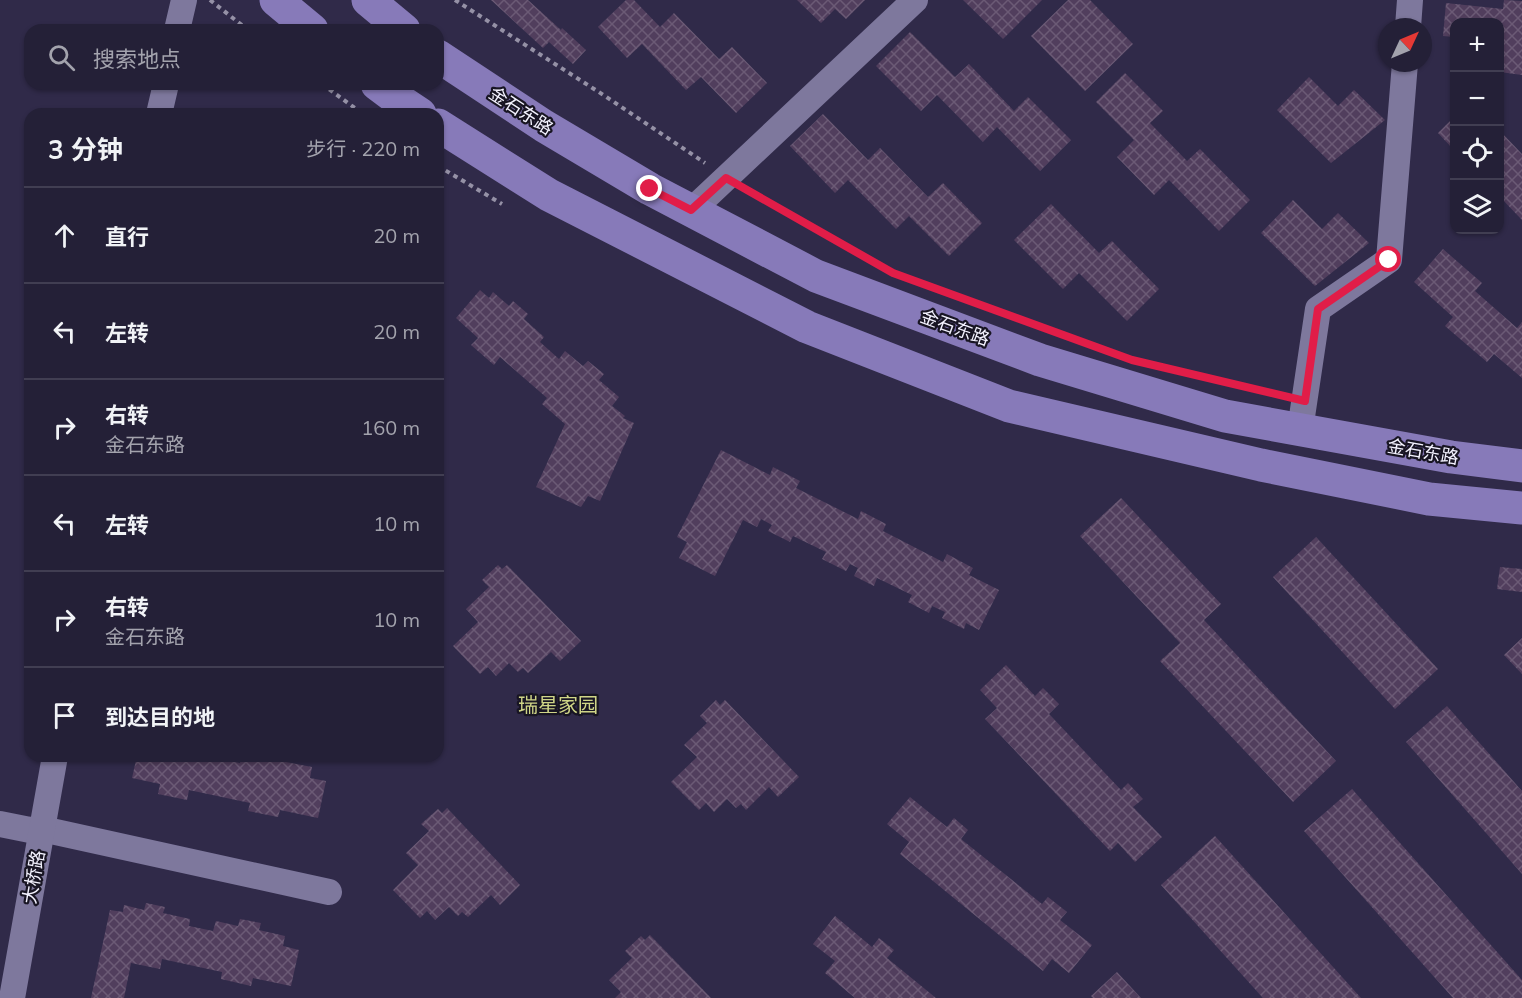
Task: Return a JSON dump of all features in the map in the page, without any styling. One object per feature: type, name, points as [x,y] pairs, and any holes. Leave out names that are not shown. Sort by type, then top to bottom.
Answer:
[{"type":"main road","points":[[276,0],[305,24]]},
{"type":"main road","points":[[368,0],[397,24]]},
{"type":"main road","name":"金石东路","points":[[444,60],[544,126],[650,189],[816,276],[1040,360],[1225,416],[1451,457],[1522,466]]},
{"type":"main road","points":[[386,90],[411,108]]},
{"type":"main road","points":[[444,129],[549,195],[807,327],[1009,406],[1261,465],[1429,499],[1522,508]]},
{"type":"street","points":[[178,24],[184,0]]},
{"type":"street","points":[[191,24],[196,0]]},
{"type":"street","points":[[691,210],[915,0]]},
{"type":"street","points":[[1409,18],[1410,0]]},
{"type":"street","points":[[1300,430],[1318,309],[1389,260],[1404,72]]},
{"type":"street","points":[[160,108],[165,90]]},
{"type":"street","points":[[174,108],[178,90]]},
{"type":"street","name":"大桥路","points":[[12,998],[36,829],[42,762]]},
{"type":"street","name":"大桥路","points":[[0,997],[36,829],[53,762]]},
{"type":"street","points":[[0,824],[36,829],[329,892]]},
{"type":"path","points":[[210,0],[240,24]]},
{"type":"path","points":[[455,0],[605,96],[726,178],[884,268]]},
{"type":"path","points":[[330,90],[355,108]]},
{"type":"path","points":[[1212,379],[1247,387]]},
{"type":"building","points":[[491,0],[528,0],[586,50],[573,64],[549,42],[543,48]]},
{"type":"building","points":[[626,0],[634,0],[660,27],[674,13],[719,59],[732,47],[767,83],[736,113],[701,77],[686,90],[642,44],[627,58],[598,27]]},
{"type":"building","points":[[797,0],[865,0],[846,19],[835,9],[821,23]]},
{"type":"building","points":[[963,0],[1042,0],[1003,39]]},
{"type":"building","points":[[1068,0],[1090,0],[1133,44],[1085,91],[1031,36]]},
{"type":"building","points":[[1504,0],[1522,1],[1522,75],[1504,73],[1504,18],[1450,18],[1450,37],[1443,36],[1446,3],[1503,9]]},
{"type":"building","points":[[910,32],[955,77],[969,64],[1014,111],[1028,97],[1071,140],[1040,171],[997,127],[983,142],[937,95],[921,111],[876,66]]},
{"type":"building","points":[[1125,73],[1163,111],[1150,123],[1187,161],[1200,149],[1250,200],[1219,231],[1169,180],[1154,195],[1117,157],[1134,140],[1096,102]]},
{"type":"building","points":[[1309,77],[1338,106],[1354,90],[1385,120],[1331,163],[1277,110]]},
{"type":"building","points":[[823,114],[868,160],[880,148],[928,197],[943,183],[982,223],[949,256],[909,216],[896,229],[848,180],[835,193],[790,146]]},
{"type":"building","points":[[1450,121],[1450,146],[1438,133]]},
{"type":"building","points":[[1504,135],[1522,154],[1522,220],[1504,201]]},
{"type":"building","points":[[1293,200],[1322,229],[1338,213],[1369,243],[1315,286],[1261,233]]},
{"type":"building","points":[[1051,204],[1099,253],[1112,241],[1159,289],[1127,321],[1079,273],[1063,289],[1014,240]]},
{"type":"building","points":[[1443,249],[1482,283],[1475,291],[1517,328],[1522,322],[1522,378],[1494,354],[1487,362],[1445,326],[1453,317],[1414,282]]},
{"type":"building","points":[[480,290],[489,298],[493,292],[509,306],[513,301],[528,314],[524,319],[544,337],[540,342],[559,359],[565,351],[583,366],[588,361],[604,374],[599,380],[619,397],[612,406],[625,416],[623,418],[634,423],[600,501],[588,496],[581,507],[536,487],[565,424],[542,404],[547,398],[500,357],[494,365],[471,345],[478,338],[456,318]]},
{"type":"building","points":[[721,450],[770,475],[773,467],[800,481],[796,488],[858,519],[861,511],[886,524],[883,531],[943,562],[947,554],[973,568],[969,575],[999,590],[979,630],[966,623],[964,629],[942,618],[945,612],[932,606],[929,613],[908,602],[912,595],[877,578],[874,586],[854,576],[858,568],[850,564],[846,571],[822,559],[826,552],[793,536],[790,542],[768,531],[772,525],[761,519],[757,527],[743,520],[715,576],[679,558],[687,542],[677,537]]},
{"type":"building","points":[[1121,498],[1221,604],[1204,620],[1336,761],[1293,802],[1160,661],[1180,643],[1080,536]]},
{"type":"building","points":[[1316,537],[1438,669],[1395,709],[1273,577]]},
{"type":"building","points":[[498,565],[502,569],[507,565],[581,641],[560,661],[551,652],[528,673],[523,668],[518,672],[509,663],[496,676],[488,667],[480,674],[453,646],[478,622],[466,609],[489,587],[482,580]]},
{"type":"building","points":[[1500,567],[1522,569],[1522,592],[1497,589]]},
{"type":"building","points":[[1522,638],[1522,674],[1504,655]]},
{"type":"building","points":[[1006,665],[1035,696],[1043,688],[1059,704],[1049,714],[1121,790],[1128,783],[1143,799],[1133,807],[1162,837],[1135,862],[1118,843],[1110,851],[985,719],[997,708],[980,690]]},
{"type":"building","points":[[716,700],[720,705],[725,700],[799,777],[778,797],[769,787],[746,810],[741,804],[736,808],[727,799],[714,812],[706,803],[699,810],[671,782],[697,757],[684,745],[707,723],[700,716]]},
{"type":"building","points":[[1447,706],[1522,791],[1522,874],[1406,742]]},
{"type":"building","points":[[136,762],[286,762],[312,767],[310,778],[326,781],[318,818],[280,810],[278,817],[248,811],[250,803],[189,790],[187,800],[158,794],[160,784],[132,778]]},
{"type":"building","points":[[1352,789],[1522,980],[1522,998],[1453,998],[1304,831]]},
{"type":"building","points":[[910,797],[947,827],[954,818],[968,830],[961,839],[1042,904],[1048,897],[1067,912],[1060,920],[1092,945],[1069,973],[1052,959],[1043,971],[900,854],[909,842],[887,824]]},
{"type":"building","points":[[447,808],[520,885],[500,905],[491,895],[468,917],[462,912],[458,916],[449,907],[435,920],[427,911],[420,918],[393,890],[418,865],[406,853],[429,831],[421,824],[438,809],[442,813]]},
{"type":"building","points":[[1215,836],[1361,998],[1263,998],[1161,885]]},
{"type":"building","points":[[146,903],[165,907],[163,913],[190,919],[189,926],[213,931],[216,921],[238,926],[240,919],[261,923],[259,930],[285,936],[283,946],[299,950],[291,986],[253,978],[251,986],[221,979],[222,972],[162,959],[160,969],[131,963],[124,998],[91,998],[110,910],[123,912],[124,905],[144,910]]},
{"type":"building","points":[[835,916],[872,947],[879,938],[894,950],[887,958],[936,998],[855,998],[825,973],[835,961],[813,944]]},
{"type":"building","points":[[650,935],[711,998],[615,998],[621,992],[609,980],[632,958],[625,951],[641,936],[645,940]]},
{"type":"building","points":[[1117,972],[1141,998],[1093,998],[1091,996]]},
{"type":"district","name":"瑞星家园","points":[[558,705]]},
{"type":"route","points":[[650,189],[691,210],[726,178],[893,273],[1132,360],[1305,401],[1318,309],[1389,260]]}]
